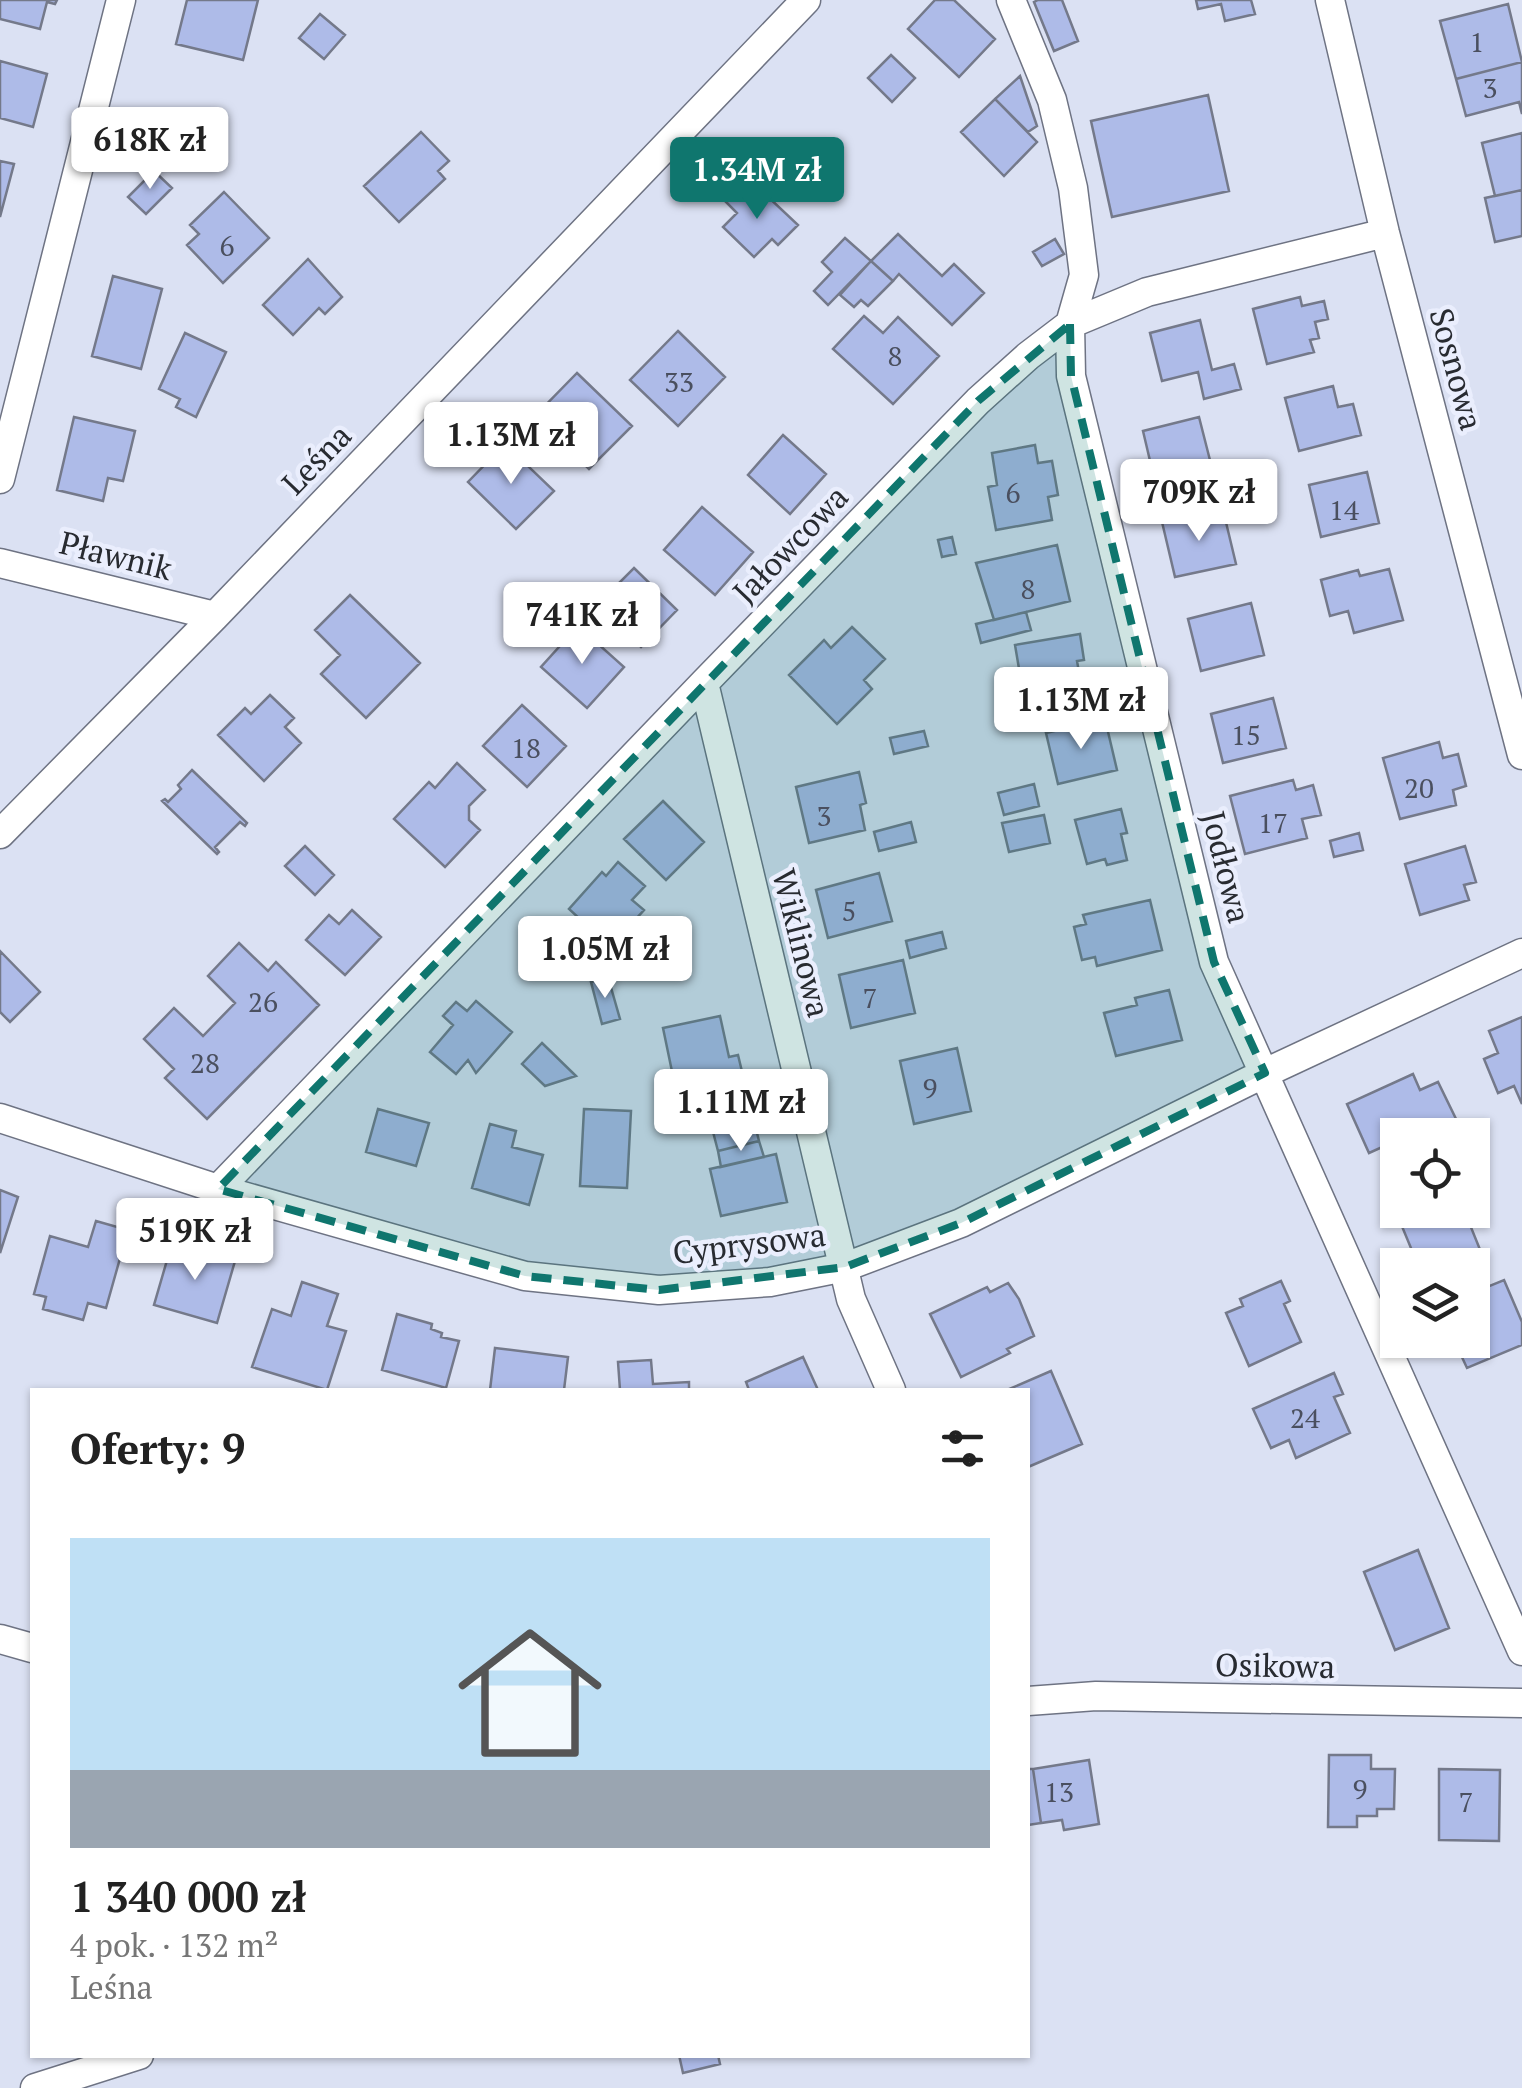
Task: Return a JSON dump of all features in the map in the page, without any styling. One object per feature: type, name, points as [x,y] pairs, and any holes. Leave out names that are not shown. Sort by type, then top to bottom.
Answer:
[{"type":"street","points":[[0,478],[121,0]]},
{"type":"street","name":"Leśna","points":[[0,834],[215,616],[806,0]]},
{"type":"street","name":"Jodłowa","points":[[1011,0],[1052,100],[1073,188],[1084,275],[1070,324],[1071,376],[1214,962],[1522,1650]]},
{"type":"street","name":"Sosnowa","points":[[1330,0],[1385,233],[1522,755]]},
{"type":"street","name":"Jałowcowa","points":[[218,1189],[978,402],[1070,324],[1147,292],[1385,233]]},
{"type":"street","name":"Pławnik","points":[[0,563],[215,616]]},
{"type":"street","name":"Wiklinowa","points":[[704,682],[851,1299],[890,1388]]},
{"type":"street","name":"Cyprysowa","points":[[0,1118],[218,1189],[525,1276],[660,1290],[770,1282],[844,1267],[960,1223],[1265,1073],[1522,953]]},
{"type":"street","points":[[0,1639],[30,1647]]},
{"type":"street","name":"Osikowa","points":[[1030,1700],[1096,1696],[1522,1703]]},
{"type":"street","points":[[35,2088],[130,2058]]},
{"type":"highlighted area","points":[[1070,324],[1071,376],[1214,962],[1265,1073],[961,1223],[845,1267],[659,1290],[525,1276],[218,1189],[978,401]]},
{"type":"building","points":[[0,0],[57,0],[55,4],[47,2],[40,29],[0,19]]},
{"type":"building","points":[[187,0],[258,0],[243,60],[176,44]]},
{"type":"building","points":[[935,0],[954,0],[995,39],[959,77],[908,29]]},
{"type":"building","points":[[1062,0],[1078,41],[1054,51],[1034,2]]},
{"type":"building","points":[[1196,0],[1251,0],[1255,14],[1225,21],[1221,4],[1198,9]]},
{"type":"building","points":[[1508,4],[1522,62],[1456,79],[1440,21]]},
{"type":"building","points":[[320,14],[345,35],[324,59],[299,38]]},
{"type":"building","points":[[891,55],[915,78],[892,102],[868,78]]},
{"type":"building","points":[[0,61],[47,74],[33,127],[0,118]]},
{"type":"building","points":[[1522,62],[1522,114],[1519,102],[1466,116],[1456,79]]},
{"type":"building","points":[[1020,76],[1037,126],[1028,132],[995,99]]},
{"type":"building","points":[[1208,95],[1229,191],[1112,217],[1091,121]]},
{"type":"building","points":[[995,99],[1037,142],[1004,176],[961,132]]},
{"type":"building","points":[[421,132],[449,161],[438,171],[445,179],[399,222],[364,186]]},
{"type":"building","points":[[1522,133],[1522,190],[1495,196],[1482,143]]},
{"type":"building","points":[[0,161],[14,164],[0,217]]},
{"type":"building","points":[[154,171],[172,188],[146,214],[128,197]]},
{"type":"building","points":[[741,187],[756,201],[764,193],[798,225],[778,245],[772,239],[754,257],[723,227],[737,213],[726,202]]},
{"type":"building","points":[[1522,190],[1522,236],[1495,242],[1485,198]]},
{"type":"building","points":[[224,192],[269,238],[223,283],[187,245],[199,234],[190,225]]},
{"type":"building","points":[[898,234],[942,276],[954,264],[984,293],[952,325],[899,274],[893,281],[871,261]]},
{"type":"building","points":[[845,238],[871,261],[828,305],[814,291],[832,272],[822,262]]},
{"type":"building","points":[[1055,239],[1064,254],[1042,266],[1033,252]]},
{"type":"building","points":[[308,259],[342,297],[325,314],[319,308],[293,335],[263,305]]},
{"type":"building","points":[[871,261],[893,281],[868,306],[861,300],[854,307],[840,295]]},
{"type":"building","points":[[113,276],[162,289],[141,369],[92,356]]},
{"type":"building","points":[[1300,297],[1302,306],[1324,301],[1328,319],[1315,322],[1319,338],[1310,340],[1314,352],[1267,364],[1253,309]]},
{"type":"building","points":[[864,316],[883,333],[898,317],[939,356],[893,404],[833,349]]},
{"type":"building","points":[[1200,320],[1212,370],[1234,364],[1241,389],[1204,399],[1198,372],[1162,381],[1150,333]]},
{"type":"building","points":[[678,331],[725,377],[678,426],[630,380]]},
{"type":"building","points":[[185,333],[226,352],[196,417],[176,407],[180,399],[159,389]]},
{"type":"building","points":[[577,373],[632,426],[589,469],[535,416]]},
{"type":"building","points":[[1333,386],[1338,407],[1353,404],[1361,435],[1299,451],[1285,398]]},
{"type":"building","points":[[74,417],[135,431],[123,481],[108,478],[103,501],[57,490]]},
{"type":"building","points":[[1199,417],[1212,468],[1155,482],[1143,431]]},
{"type":"building","points":[[783,435],[826,474],[790,514],[748,475]]},
{"type":"building","points":[[505,444],[554,491],[516,529],[468,482]]},
{"type":"building","points":[[1035,445],[1038,463],[1052,461],[1058,495],[1048,497],[1052,520],[996,530],[988,487],[997,485],[992,453]]},
{"type":"building","points":[[1367,472],[1379,523],[1321,537],[1309,485]]},
{"type":"building","points":[[702,507],[753,552],[715,595],[664,550]]},
{"type":"building","points":[[1208,511],[1210,518],[1224,514],[1236,564],[1175,577],[1162,522]]},
{"type":"building","points":[[952,537],[956,554],[942,557],[938,540]]},
{"type":"building","points":[[1057,545],[1070,601],[994,620],[976,563]]},
{"type":"building","points":[[634,568],[677,610],[641,647],[598,604]]},
{"type":"building","points":[[1389,569],[1403,620],[1354,633],[1348,611],[1330,616],[1321,580],[1358,570],[1360,576]]},
{"type":"building","points":[[350,595],[420,663],[366,718],[321,674],[340,655],[315,630]]},
{"type":"building","points":[[1251,603],[1264,655],[1201,671],[1188,619]]},
{"type":"building","points":[[1026,612],[1031,630],[981,643],[976,624]]},
{"type":"building","points":[[578,626],[624,667],[587,708],[541,667]]},
{"type":"building","points":[[852,627],[885,659],[864,680],[872,689],[837,724],[789,675],[824,640],[831,648]]},
{"type":"building","points":[[1080,634],[1084,660],[1077,661],[1083,694],[1025,704],[1015,645]]},
{"type":"building","points":[[270,695],[294,718],[285,727],[301,743],[264,781],[218,735],[245,708],[251,714]]},
{"type":"building","points":[[1273,698],[1286,748],[1223,763],[1211,714]]},
{"type":"building","points":[[522,705],[566,746],[527,787],[483,746]]},
{"type":"building","points":[[1105,719],[1117,770],[1058,784],[1046,733]]},
{"type":"building","points":[[924,731],[928,746],[894,754],[890,738]]},
{"type":"building","points":[[1439,742],[1443,758],[1458,754],[1466,786],[1453,790],[1456,805],[1400,819],[1383,758]]},
{"type":"building","points":[[457,763],[485,790],[469,806],[469,820],[480,830],[445,867],[394,819],[429,782],[435,788]]},
{"type":"building","points":[[192,770],[247,823],[245,826],[240,822],[215,847],[217,854],[162,801],[168,802],[181,789],[178,785]]},
{"type":"building","points":[[859,772],[866,803],[860,805],[865,830],[809,843],[796,787]]},
{"type":"building","points":[[1293,780],[1296,790],[1313,785],[1321,815],[1302,819],[1307,838],[1245,854],[1230,796]]},
{"type":"building","points":[[1034,784],[1039,806],[1004,815],[998,793]]},
{"type":"building","points":[[663,801],[704,842],[666,880],[624,839]]},
{"type":"building","points":[[1121,809],[1127,833],[1121,834],[1127,860],[1107,865],[1105,859],[1087,864],[1075,820]]},
{"type":"building","points":[[1044,815],[1050,843],[1009,852],[1002,823]]},
{"type":"building","points":[[911,822],[916,842],[879,851],[874,832]]},
{"type":"building","points":[[1359,833],[1363,850],[1334,857],[1330,841]]},
{"type":"building","points":[[305,846],[334,875],[315,895],[285,866]]},
{"type":"building","points":[[1465,846],[1476,882],[1464,885],[1469,900],[1420,915],[1405,864]]},
{"type":"building","points":[[618,862],[645,886],[632,900],[644,910],[610,947],[569,909],[602,872],[606,876]]},
{"type":"building","points":[[879,873],[892,921],[828,938],[816,890]]},
{"type":"building","points":[[1150,900],[1162,950],[1097,966],[1095,957],[1082,960],[1074,927],[1086,924],[1083,915]]},
{"type":"building","points":[[352,910],[381,937],[345,975],[306,940],[329,915],[339,924]]},
{"type":"building","points":[[942,932],[946,948],[910,958],[906,941]]},
{"type":"building","points":[[239,943],[268,971],[276,962],[319,1005],[207,1119],[165,1078],[174,1069],[144,1039],[174,1008],[203,1036],[235,1003],[208,976]]},
{"type":"building","points":[[0,951],[40,992],[10,1022],[0,1012]]},
{"type":"building","points":[[903,960],[915,1013],[851,1028],[839,975]]},
{"type":"building","points":[[608,977],[620,1019],[602,1024],[591,982]]},
{"type":"building","points":[[1169,990],[1182,1040],[1116,1056],[1104,1013],[1137,1005],[1135,998]]},
{"type":"building","points":[[476,1001],[512,1032],[476,1073],[468,1060],[456,1074],[430,1052],[453,1025],[443,1016],[456,1002],[467,1011]]},
{"type":"building","points":[[720,1016],[729,1057],[738,1055],[753,1117],[712,1128],[707,1104],[680,1110],[663,1028]]},
{"type":"building","points":[[1522,1017],[1522,1104],[1514,1086],[1498,1093],[1484,1059],[1498,1053],[1489,1031]]},
{"type":"building","points":[[542,1043],[576,1076],[545,1086],[522,1064]]},
{"type":"building","points":[[957,1048],[971,1111],[914,1124],[900,1061]]},
{"type":"building","points":[[1413,1074],[1420,1090],[1438,1082],[1456,1118],[1380,1118],[1380,1148],[1369,1153],[1347,1104]]},
{"type":"building","points":[[378,1109],[429,1123],[416,1166],[366,1152]]},
{"type":"building","points":[[584,1109],[631,1111],[627,1188],[580,1186]]},
{"type":"building","points":[[753,1117],[759,1141],[718,1151],[712,1128]]},
{"type":"building","points":[[490,1124],[516,1131],[512,1147],[543,1155],[529,1205],[472,1188]]},
{"type":"building","points":[[759,1141],[764,1157],[721,1167],[718,1151]]},
{"type":"building","points":[[776,1154],[787,1202],[721,1216],[710,1169]]},
{"type":"building","points":[[0,1190],[18,1197],[0,1253]]},
{"type":"building","points":[[96,1221],[128,1230],[106,1308],[88,1303],[83,1320],[43,1309],[46,1297],[34,1294],[50,1236],[88,1247]]},
{"type":"building","points":[[1403,1228],[1471,1228],[1479,1248],[1411,1248]]},
{"type":"building","points":[[172,1243],[235,1261],[217,1323],[154,1305]]},
{"type":"building","points":[[1504,1280],[1522,1322],[1522,1345],[1467,1368],[1462,1358],[1490,1358],[1490,1286]]},
{"type":"building","points":[[1281,1281],[1290,1301],[1284,1304],[1301,1342],[1249,1366],[1226,1313],[1243,1306],[1240,1299]]},
{"type":"building","points":[[302,1282],[338,1294],[327,1326],[346,1331],[328,1388],[252,1367],[272,1309],[291,1316]]},
{"type":"building","points":[[1008,1283],[1034,1336],[1007,1349],[1010,1353],[961,1377],[930,1314],[987,1287],[990,1292]]},
{"type":"building","points":[[397,1314],[432,1324],[431,1329],[442,1333],[441,1337],[459,1341],[446,1388],[382,1370]]},
{"type":"building","points":[[495,1348],[568,1357],[564,1388],[490,1388]]},
{"type":"building","points":[[803,1357],[817,1388],[748,1388],[746,1382]]},
{"type":"building","points":[[651,1360],[653,1384],[689,1382],[689,1388],[620,1388],[618,1362]]},
{"type":"building","points":[[1051,1371],[1082,1444],[1030,1466],[1030,1388],[1012,1388]]},
{"type":"building","points":[[1334,1373],[1343,1394],[1334,1397],[1350,1433],[1296,1458],[1289,1440],[1271,1448],[1253,1409]]},
{"type":"building","points":[[1418,1550],[1449,1628],[1395,1650],[1364,1572]]},
{"type":"building","points":[[1329,1755],[1371,1755],[1371,1769],[1395,1769],[1394,1809],[1377,1809],[1377,1816],[1357,1816],[1357,1827],[1328,1827]]},
{"type":"building","points":[[1089,1760],[1099,1824],[1064,1830],[1062,1820],[1041,1823],[1033,1769]]},
{"type":"building","points":[[1030,1769],[1033,1769],[1041,1823],[1030,1825]]},
{"type":"building","points":[[1439,1769],[1500,1770],[1499,1841],[1439,1840]]},
{"type":"building","points":[[680,2058],[719,2058],[720,2064],[683,2073]]}]
